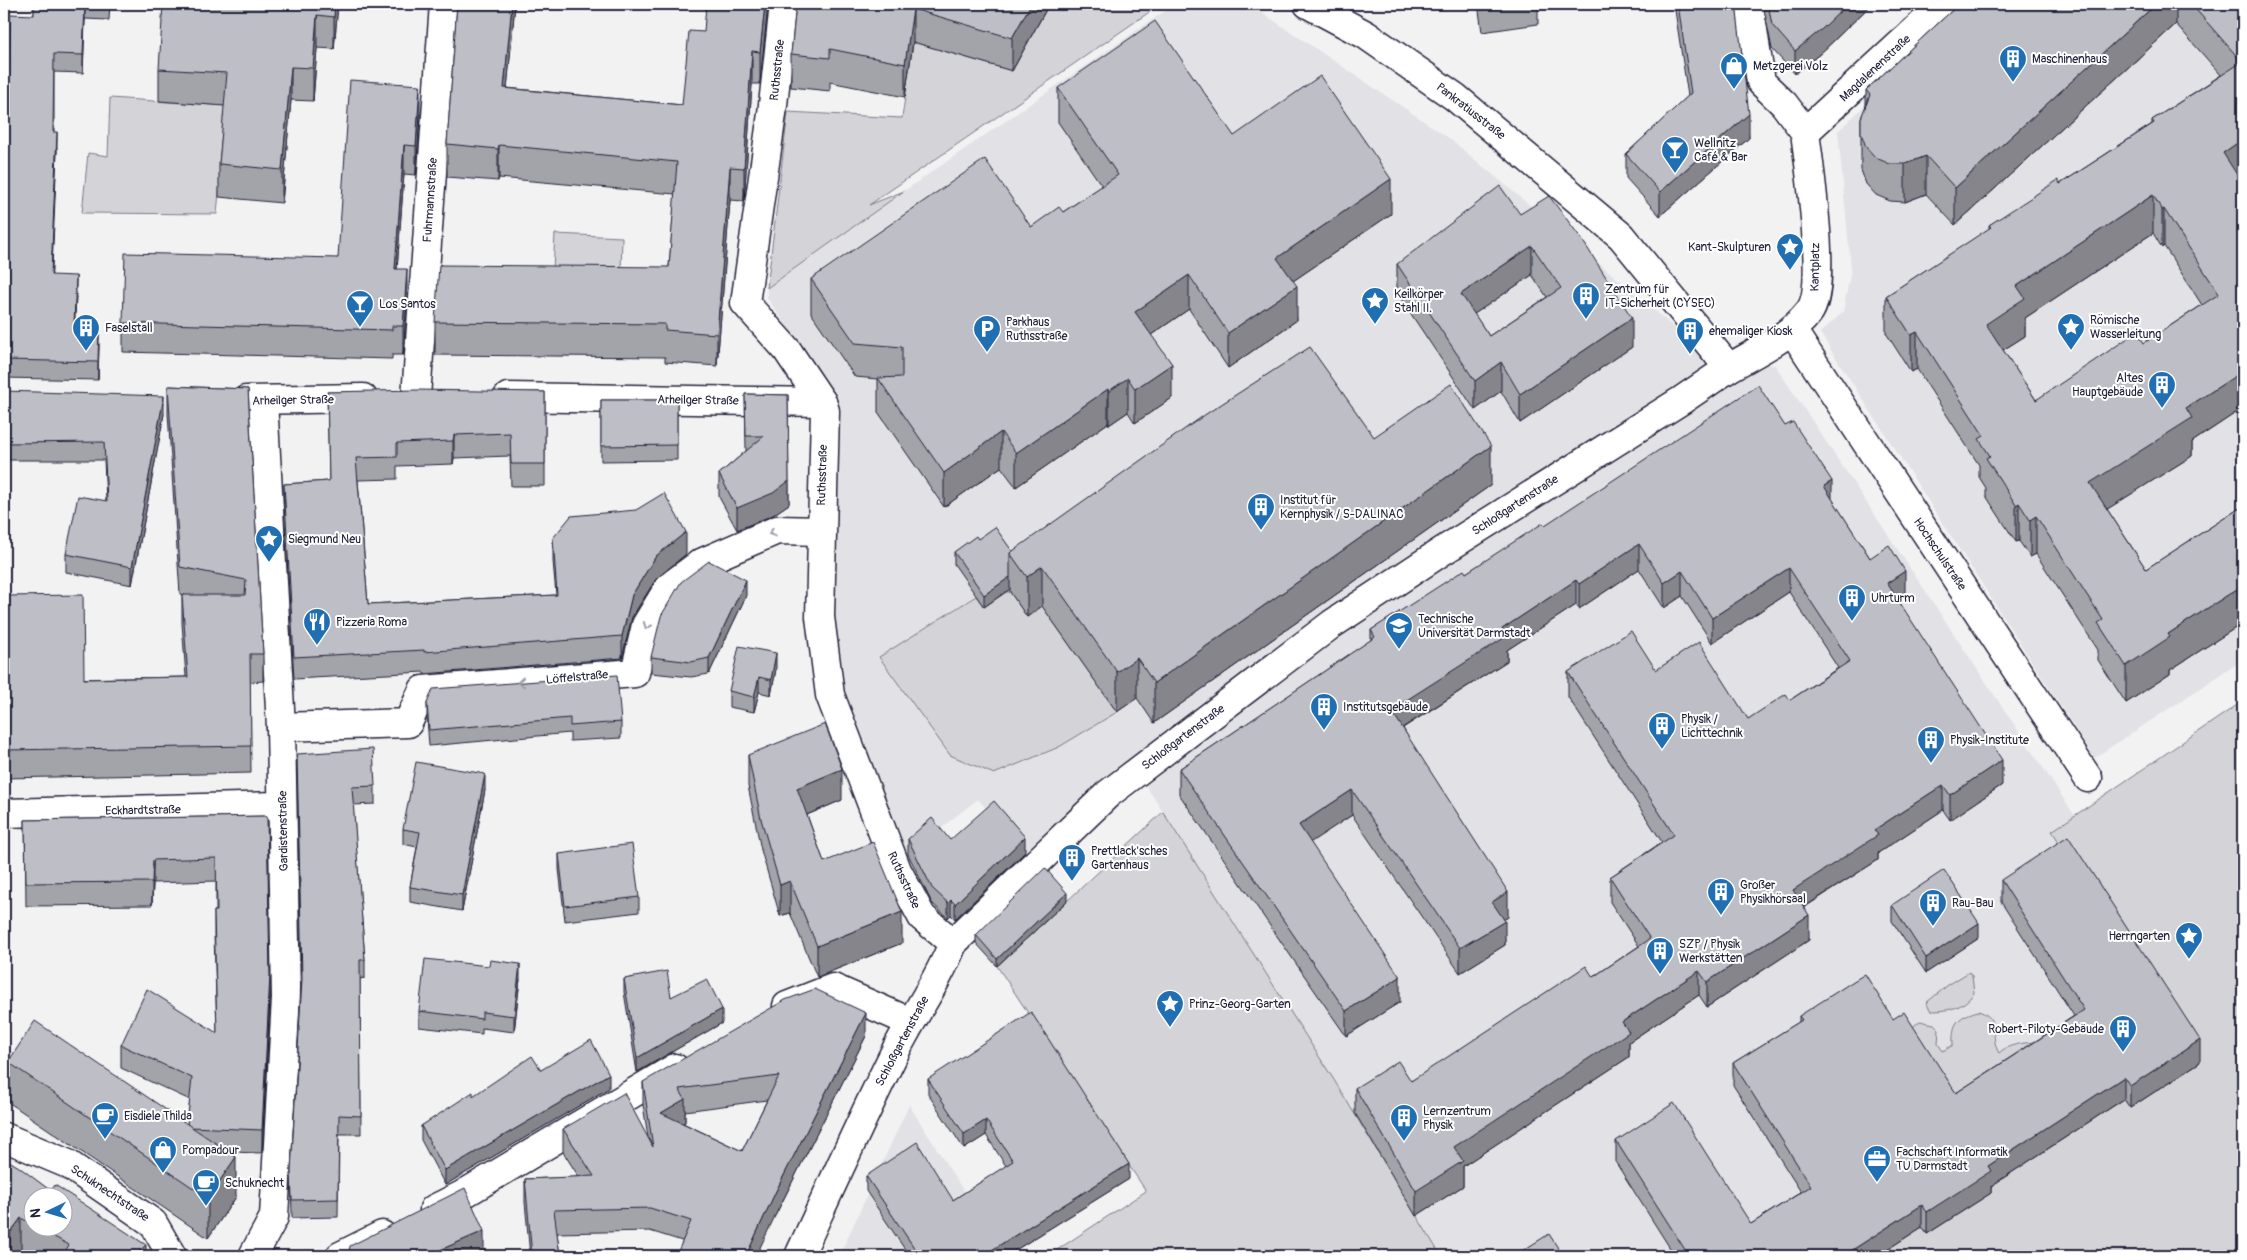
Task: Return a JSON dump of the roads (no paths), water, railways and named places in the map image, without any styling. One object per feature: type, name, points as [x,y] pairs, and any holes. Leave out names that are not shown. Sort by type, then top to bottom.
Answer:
[{"type":"street","name":"Fuhrmannstraße","points":[[416,397],[444,4]]},
{"type":"street","name":"Ruthsstraße","points":[[784,4],[772,114],[745,303],[787,350],[822,402],[825,411],[820,531],[820,617],[830,695],[897,870],[922,917],[953,942]]},
{"type":"street","name":"Pankratiusstraße","points":[[1308,4],[1366,34],[1455,98],[1621,236],[1729,368]]},
{"type":"street","points":[[1749,4],[1761,82],[1784,104],[1805,132]]},
{"type":"street","name":"Magdalenenstraße","points":[[1805,132],[1944,4]]},
{"type":"street","name":"Kantplatz","points":[[1729,368],[1792,330],[1811,311],[1817,287],[1815,220],[1805,132]]},
{"type":"street","name":"Hochschulstraße","points":[[1792,330],[2088,778]]},
{"type":"street","name":"Schloßgartenstraße","points":[[799,1256],[910,1022],[947,959],[953,942],[1108,794],[1332,624],[1729,368]]},
{"type":"street","name":"Arheilger Straße","points":[[223,400],[263,401],[445,397]]},
{"type":"street","name":"Arheilger Straße","points":[[484,397],[822,402]]},
{"type":"street","name":"Gardistenstraße","points":[[253,1256],[274,1218],[286,998],[281,727],[263,401]]},
{"type":"street","name":"Löffelstraße","points":[[281,727],[408,723],[423,690],[635,672],[646,625],[669,588],[701,563],[777,530],[820,531]]},
{"type":"street","name":"Eckhardtstraße","points":[[4,813],[282,806]]},
{"type":"street","points":[[761,1019],[778,1009],[834,988],[910,1022]]},
{"type":"street","points":[[340,1256],[462,1195],[701,1053]]},
{"type":"street","name":"Schuknechtstraße","points":[[4,1137],[68,1164],[153,1223],[172,1256]]},
{"type":"place","name":"Maschinenhaus","points":[[2013,83]]},
{"type":"place","name":"Metzgerei Volz","points":[[1734,90]]},
{"type":"place","name":"Wellnitz Café & Bar","points":[[1675,174]]},
{"type":"place","name":"Kant-Skulpturen","points":[[1790,271]]},
{"type":"place","name":"Zentrum für IT-Sicherheit (CYSEC)","points":[[1586,320]]},
{"type":"place","name":"Keilkörper Stahl II.","points":[[1375,325]]},
{"type":"place","name":"Los Santos","points":[[360,328]]},
{"type":"place","name":"Römische Wasserleitung","points":[[2071,351]]},
{"type":"place","name":"Faselstall","points":[[86,352]]},
{"type":"place","name":"Parkhaus Ruthsstraße","points":[[987,353]]},
{"type":"place","name":"ehemaliger Kiosk","points":[[1690,355]]},
{"type":"place","name":"Altes Hauptgebäude","points":[[2162,409]]},
{"type":"place","name":"Institut für Kernphysik / S-DALINAC","points":[[1261,531]]},
{"type":"place","name":"Siegmund Neu","points":[[269,563]]},
{"type":"place","name":"Uhrturm","points":[[1852,622]]},
{"type":"place","name":"Pizzeria Roma","points":[[317,646]]},
{"type":"place","name":"Technische Universität Darmstadt","points":[[1399,650]]},
{"type":"place","name":"Institutsgebäude","points":[[1324,731]]},
{"type":"place","name":"Physik / Lichttechnik","points":[[1662,750]]},
{"type":"place","name":"Physik-Institute","points":[[1931,764]]},
{"type":"place","name":"Prettlack'sches Gartenhaus","points":[[1072,882]]},
{"type":"place","name":"Großer Physikhörsaal","points":[[1721,916]]},
{"type":"place","name":"Rau-Bau","points":[[1933,927]]},
{"type":"place","name":"Herrngarten","points":[[2189,960]]},
{"type":"place","name":"SZP / Physik Werkstätten","points":[[1660,975]]},
{"type":"place","name":"Prinz-Georg-Garten","points":[[1170,1028]]},
{"type":"place","name":"Robert-Piloty-Gebäude","points":[[2123,1053]]},
{"type":"place","name":"Eisdiele Thilda","points":[[105,1140]]},
{"type":"place","name":"Lernzentrum Physik","points":[[1404,1142]]},
{"type":"place","name":"Pompadour","points":[[163,1174]]},
{"type":"place","name":"Fachschaft Informatik TU Darmstadt","points":[[1877,1183]]},
{"type":"place","name":"Schuknecht","points":[[206,1207]]}]
